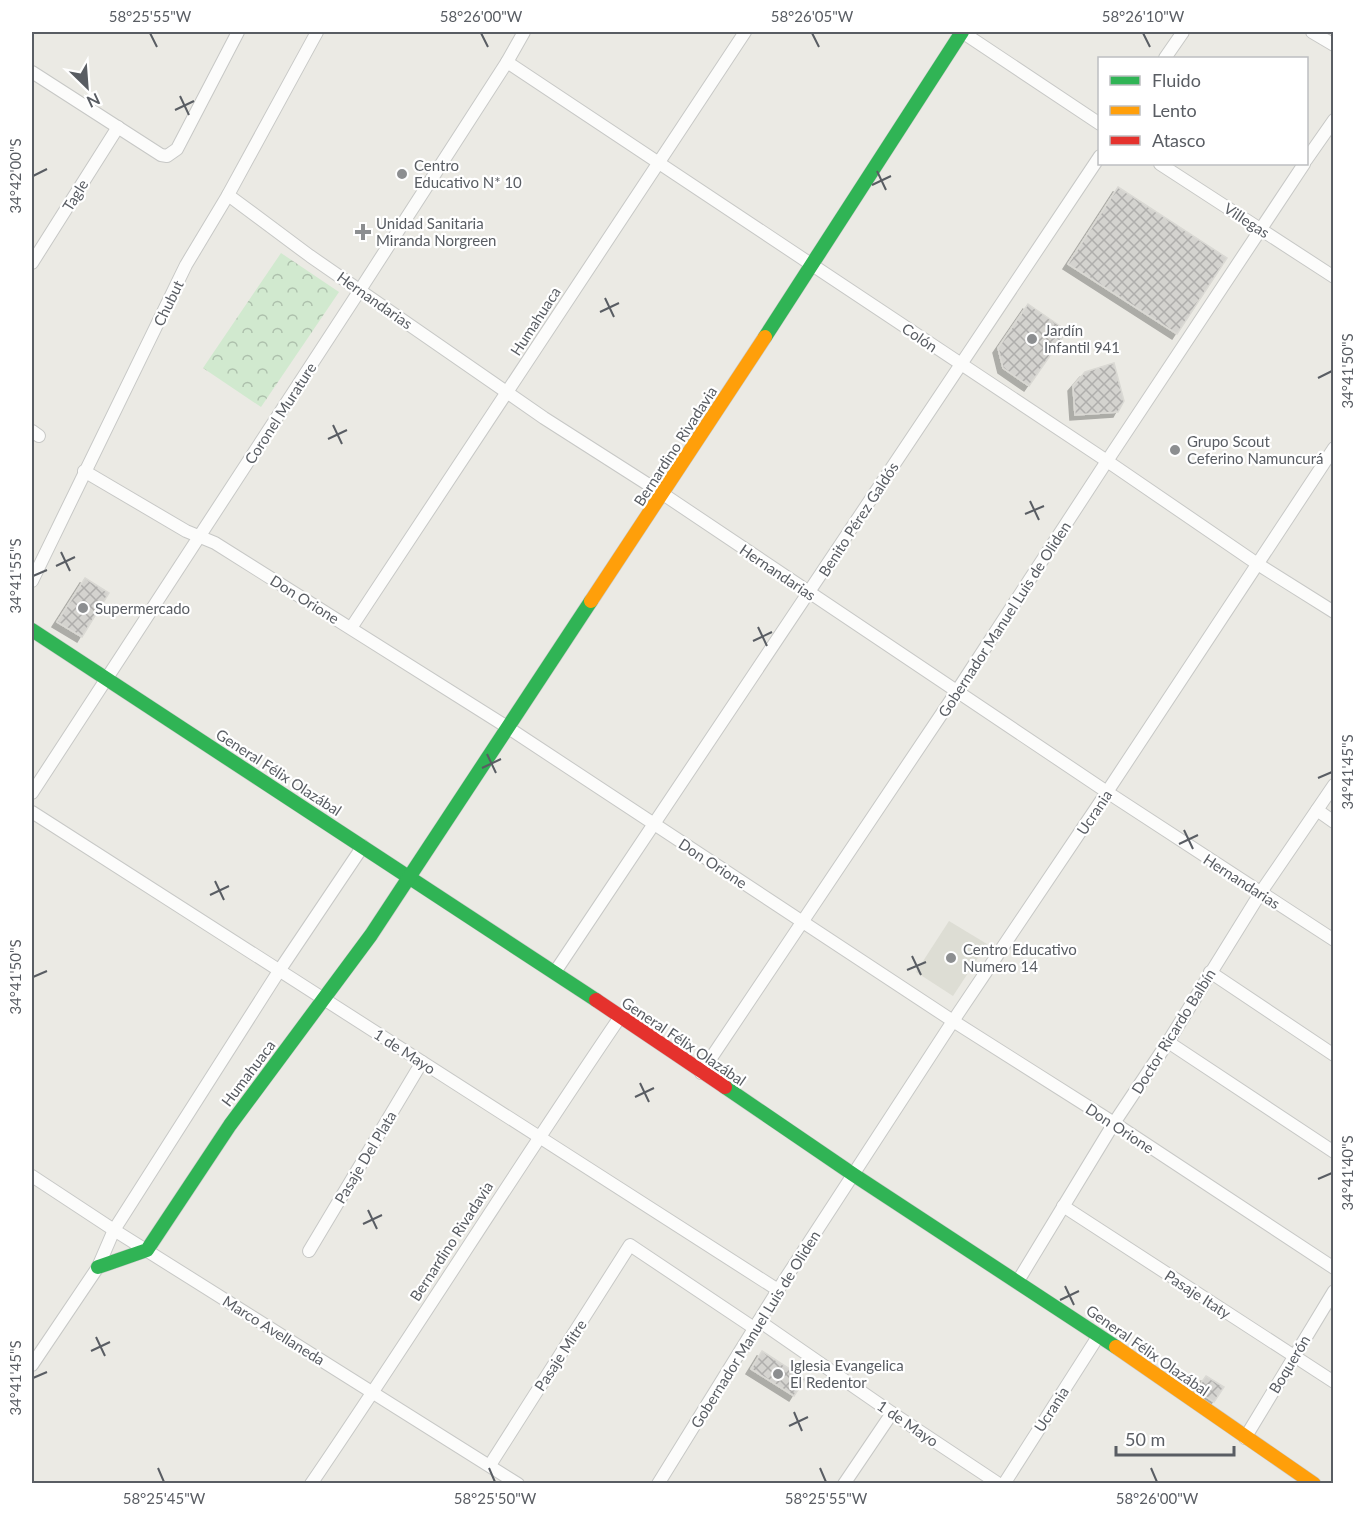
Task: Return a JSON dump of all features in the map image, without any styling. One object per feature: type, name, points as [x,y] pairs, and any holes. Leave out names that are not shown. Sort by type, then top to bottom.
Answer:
[{"type":"street","points":[[32,72],[161,154],[172,154],[177,149],[238,32]]},
{"type":"street","name":"Chubut","points":[[32,581],[186,265],[228,195],[317,32]]},
{"type":"street","name":"Coronel Murature","points":[[32,793],[360,290],[524,32]]},
{"type":"street","name":"Humahuaca","points":[[351,628],[745,32]]},
{"type":"street","points":[[962,32],[1098,123]]},
{"type":"street","name":"Bernardino Rivadavia","points":[[410,876],[663,494],[962,32]]},
{"type":"street","points":[[1166,57],[1183,32]]},
{"type":"street","points":[[1312,32],[1334,45]]},
{"type":"street","name":"Colón","points":[[507,62],[1107,461],[1256,563],[1334,612]]},
{"type":"street","name":"Gobernador Manuel Luis de Oliden","points":[[1308,158],[1334,120]]},
{"type":"street","name":"Tagle","points":[[32,263],[118,127]]},
{"type":"street","name":"Benito Pérez Galdós","points":[[555,972],[1098,159]]},
{"type":"street","name":"Villegas","points":[[1162,165],[1334,277]]},
{"type":"street","name":"Gobernador Manuel Luis de Oliden","points":[[701,1073],[957,691],[1303,165]]},
{"type":"street","name":"Hernandarias","points":[[228,195],[507,393],[663,494],[1107,792],[1334,940]]},
{"type":"street","name":"Ucrania","points":[[854,1175],[953,1021],[1334,448]]},
{"type":"street","name":"Don Orione","points":[[84,471],[186,531],[215,543],[507,727],[953,1021],[1114,1123],[1334,1268]]},
{"type":"street","name":"General Félix Olazábal","points":[[32,630],[555,972],[701,1073],[1099,1335],[1314,1484]]},
{"type":"street","name":"Doctor Ricardo Balbín","points":[[1018,1281],[1114,1123],[1168,1042],[1210,972],[1334,785]]},
{"type":"street","points":[[1317,810],[1334,822]]},
{"type":"street","name":"1 de Mayo","points":[[32,812],[778,1290]]},
{"type":"street","name":"Humahuaca","points":[[32,1365],[98,1267],[114,1230],[279,971],[363,846]]},
{"type":"street","name":"Humahuaca","points":[[147,1250],[230,1125],[371,936],[410,876]]},
{"type":"street","points":[[1210,972],[1334,1055]]},
{"type":"street","name":"Bernardino Rivadavia","points":[[311,1484],[538,1137],[620,1017]]},
{"type":"street","points":[[1168,1042],[1334,1152]]},
{"type":"street","name":"Pasaje Del Plata","points":[[309,1251],[422,1062]]},
{"type":"street","name":"Gobernador Manuel Luis de Oliden","points":[[658,1484],[778,1290],[854,1175]]},
{"type":"street","name":"Marco Avellaneda","points":[[32,1176],[518,1484]]},
{"type":"street","name":"Pasaje Itaty","points":[[1063,1206],[1334,1382]]},
{"type":"street","name":"1 de Mayo","points":[[630,1245],[757,1324],[999,1484]]},
{"type":"street","name":"Pasaje Mitre","points":[[490,1465],[630,1245]]},
{"type":"street","points":[[98,1267],[147,1250]]},
{"type":"street","name":"Boquerón","points":[[1245,1438],[1334,1291]]},
{"type":"street","name":"Ucrania","points":[[1004,1484],[1099,1335]]},
{"type":"street","points":[[844,1484],[892,1413]]},
{"type":"shaded area","name":"Centro Educativo Numero 14","points":[[949,921],[987,944],[953,996],[916,972]]},
{"type":"green space","points":[[281,253],[339,292],[261,407],[203,368]]},
{"type":"building","points":[[1118,187],[1227,258],[1177,334],[1068,264]]},
{"type":"building","name":"Jardín Infantil 941","points":[[1028,304],[1067,331],[1029,386],[1003,368],[998,348]]},
{"type":"building","points":[[1114,363],[1124,401],[1118,412],[1075,415],[1073,386],[1085,372]]},
{"type":"building","name":"Supermercado","points":[[85,578],[109,593],[82,637],[57,622]]},
{"type":"building","name":"Iglesia Evangelica El Redentor","points":[[762,1351],[805,1379],[794,1396],[751,1369]]},
{"type":"building","points":[[1206,1376],[1224,1387],[1214,1402],[1196,1390]]},
{"type":"traffic: fast","points":[[765,337],[962,32]]},
{"type":"traffic: fast","points":[[98,1267],[147,1250],[230,1125],[371,935],[591,601]]},
{"type":"traffic: fast","points":[[32,630],[596,1000]]},
{"type":"traffic: fast","points":[[725,1087],[854,1175],[1116,1347]]},
{"type":"traffic: slow","points":[[591,601],[765,337]]},
{"type":"traffic: slow","points":[[1116,1347],[1314,1484]]},
{"type":"traffic: jam","points":[[596,1000],[725,1087]]},
{"type":"place","name":"Centro Educativo N* 10","points":[[402,174]]},
{"type":"place","name":"Unidad Sanitaria Miranda Norgreen","points":[[363,232]]},
{"type":"place","name":"Jardín Infantil 941","points":[[1032,339]]},
{"type":"place","name":"Grupo Scout Ceferino Namuncurá","points":[[1175,450]]},
{"type":"place","name":"Supermercado","points":[[83,608]]},
{"type":"place","name":"Centro Educativo Numero 14","points":[[951,958]]},
{"type":"place","name":"Iglesia Evangelica El Redentor","points":[[778,1374]]}]
